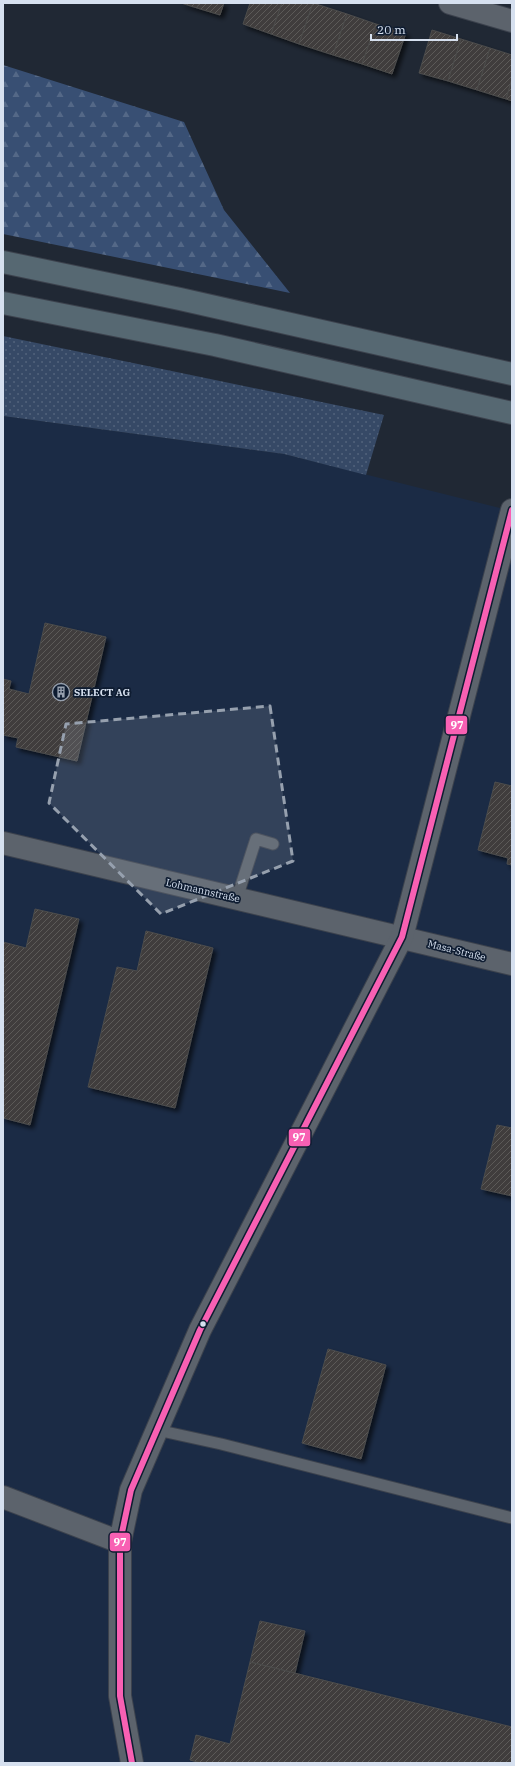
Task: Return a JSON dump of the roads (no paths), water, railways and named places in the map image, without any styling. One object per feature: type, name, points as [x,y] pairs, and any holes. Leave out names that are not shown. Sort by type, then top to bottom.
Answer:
[{"type":"highway","points":[[3,262],[180,299],[512,374]]},
{"type":"highway","points":[[3,303],[215,346],[512,413]]},
{"type":"street","points":[[450,3],[512,21]]},
{"type":"street","points":[[132,1763],[120,1696],[120,1542],[131,1490],[200,1330],[402,937],[511,516]]},
{"type":"street","name":"Lohmannstraße","points":[[3,843],[402,937]]},
{"type":"street","name":"Masa-Straße","points":[[402,937],[512,964]]},
{"type":"street","points":[[3,1496],[120,1542]]},
{"type":"lane","points":[[237,898],[256,839],[273,844]]},
{"type":"lane","points":[[157,1430],[221,1444],[512,1518]]},
{"type":"place","name":"SELECT AG","points":[[61,692]]}]
